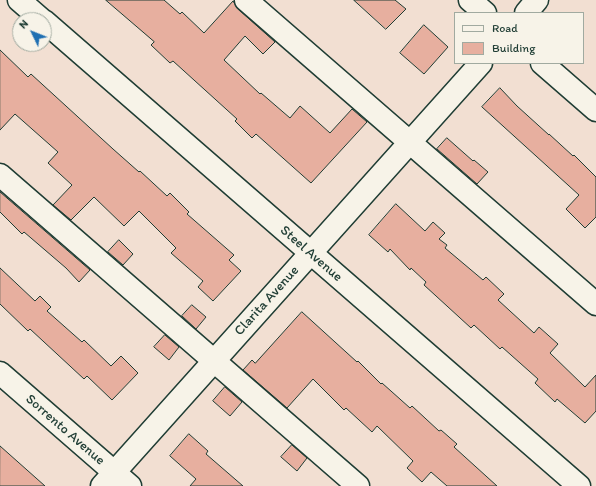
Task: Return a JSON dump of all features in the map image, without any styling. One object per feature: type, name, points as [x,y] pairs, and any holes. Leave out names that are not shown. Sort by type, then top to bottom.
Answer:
[{"type":"street","name":"Steel Avenue","points":[[20,0],[33,12]]},
{"type":"street","points":[[246,0],[596,304]]},
{"type":"street","points":[[470,0],[484,12]]},
{"type":"street","points":[[527,12],[537,0]]},
{"type":"street","name":"Steel Avenue","points":[[52,29],[578,486]]},
{"type":"street","name":"Clarita Avenue","points":[[115,482],[214,361],[480,64]]},
{"type":"street","points":[[543,64],[596,110]]},
{"type":"street","points":[[0,175],[358,486]]},
{"type":"street","name":"Sorrento Avenue","points":[[0,373],[115,482]]},
{"type":"building","points":[[106,0],[164,0],[180,14],[182,12],[204,33],[233,1],[238,9],[275,42],[263,54],[245,36],[224,60],[260,94],[261,93],[290,118],[300,106],[330,133],[352,109],[367,122],[311,183],[256,134],[252,138],[235,121],[237,119],[173,61],[170,63],[151,45],[154,42]]},
{"type":"building","points":[[354,0],[395,0],[406,9],[386,29]]},
{"type":"building","points":[[424,25],[448,47],[424,74],[400,53]]},
{"type":"building","points":[[0,50],[28,77],[31,74],[167,196],[170,193],[189,212],[187,214],[234,255],[229,260],[241,271],[213,301],[198,287],[203,281],[171,253],[176,248],[139,211],[124,226],[94,197],[71,220],[53,205],[72,185],[48,163],[58,152],[15,114],[0,130]]},
{"type":"building","points":[[500,88],[517,106],[573,156],[574,155],[596,177],[596,217],[585,228],[566,209],[579,195],[482,107]]},
{"type":"building","points":[[447,138],[488,172],[477,184],[437,149]]},
{"type":"building","points":[[0,192],[90,270],[79,282],[66,268],[24,232],[22,234],[0,212]]},
{"type":"building","points":[[396,204],[425,231],[433,222],[445,233],[439,239],[447,245],[445,248],[483,280],[486,277],[504,294],[498,300],[534,333],[539,327],[558,344],[550,353],[585,387],[596,375],[596,411],[585,423],[557,399],[555,402],[535,383],[538,379],[502,347],[500,349],[474,325],[471,328],[424,285],[426,282],[411,268],[410,270],[390,249],[388,252],[369,235]]},
{"type":"building","points":[[119,240],[133,254],[123,265],[108,252]]},
{"type":"building","points":[[0,268],[35,301],[40,296],[51,307],[47,311],[82,342],[84,340],[111,366],[121,356],[138,373],[112,400],[87,376],[84,379],[30,329],[28,331],[0,304]]},
{"type":"building","points":[[192,305],[206,317],[196,329],[182,316]]},
{"type":"building","points":[[302,312],[357,362],[358,361],[381,384],[382,383],[410,408],[412,406],[439,431],[441,430],[457,444],[454,447],[497,486],[447,486],[431,472],[422,482],[407,468],[413,461],[377,426],[372,432],[346,408],[344,410],[313,379],[287,408],[243,370],[252,360],[255,363]]},
{"type":"building","points":[[165,335],[179,347],[169,360],[154,347]]},
{"type":"building","points":[[225,387],[242,402],[230,416],[213,401]]},
{"type":"building","points":[[189,434],[208,451],[206,454],[243,486],[190,486],[196,479],[170,456]]},
{"type":"building","points":[[292,445],[307,458],[297,471],[281,457]]},
{"type":"building","points":[[0,446],[45,486],[0,486]]}]
